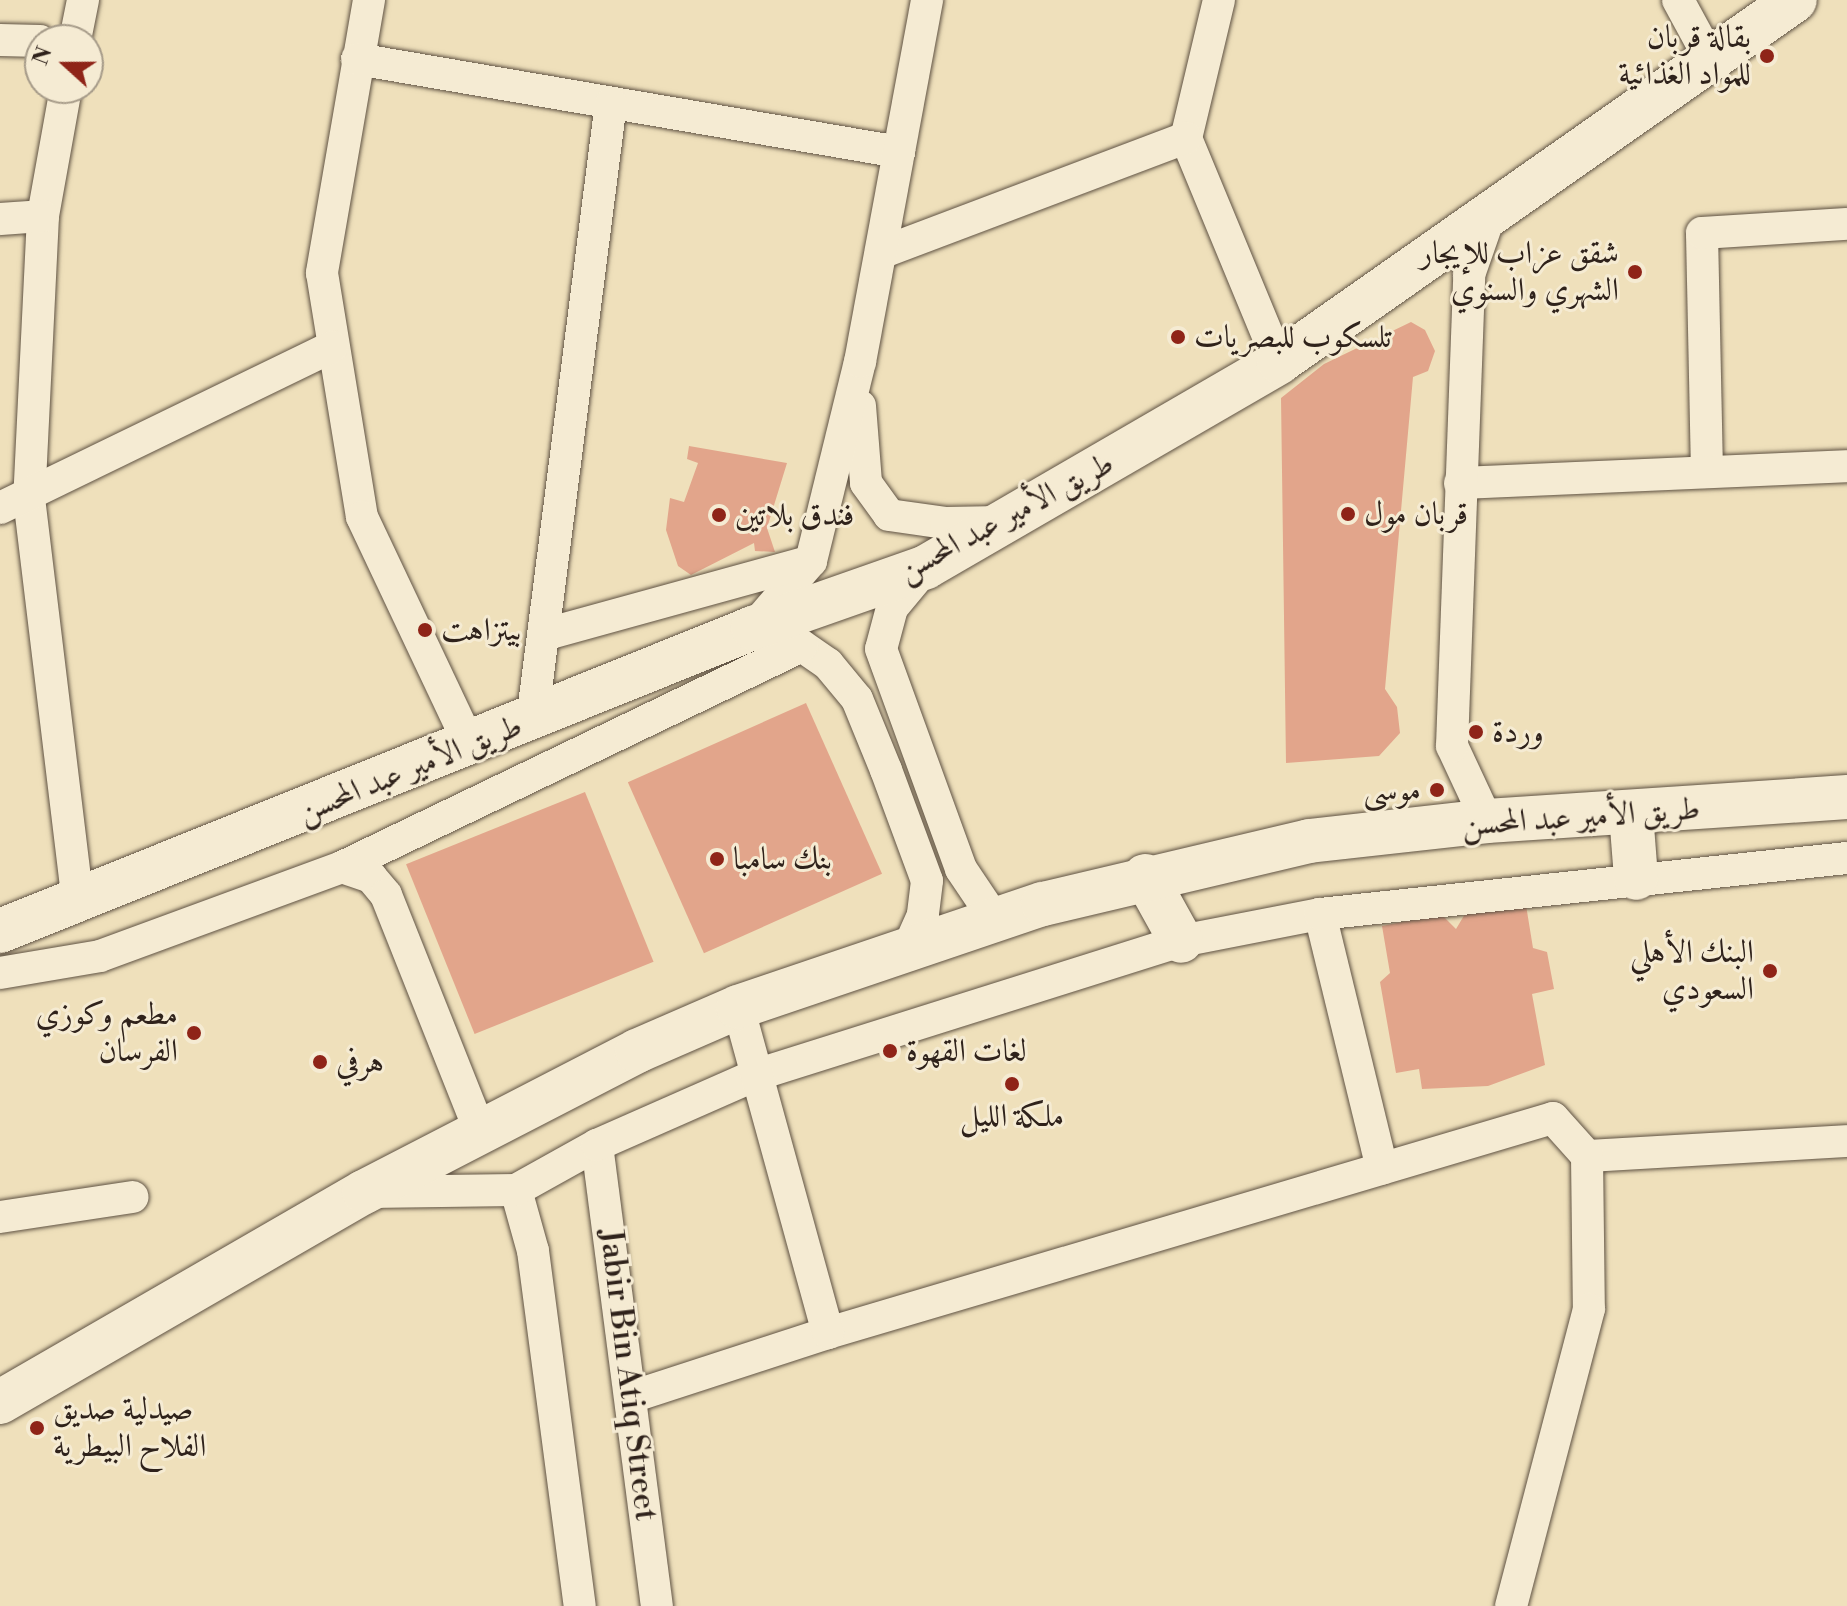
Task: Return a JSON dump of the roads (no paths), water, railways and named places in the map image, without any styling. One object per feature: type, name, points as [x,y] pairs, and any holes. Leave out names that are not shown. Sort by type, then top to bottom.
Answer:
[{"type":"main road","name":"طريق الأمير عبد المحسن","points":[[0,931],[532,721],[775,632],[926,567],[1279,362],[1709,57],[1795,0]]},
{"type":"main road","name":"طريق الأمير عبد المحسن","points":[[0,1402],[364,1192],[480,1131],[738,1007],[996,921],[1145,876],[1309,841],[1487,821],[1631,814],[1847,797]]},
{"type":"main road","points":[[1631,814],[1636,878]]},
{"type":"main road","points":[[1145,876],[1181,941]]},
{"type":"street","points":[[78,24],[83,0]]},
{"type":"street","points":[[369,0],[322,273],[332,347],[362,517],[470,745]]},
{"type":"street","points":[[0,973],[100,956],[342,867],[775,632],[811,561],[860,362],[927,0]]},
{"type":"street","points":[[1678,0],[1709,57]]},
{"type":"street","points":[[1224,4],[1186,138],[1279,362]]},
{"type":"street","points":[[0,40],[24,41]]},
{"type":"street","points":[[357,59],[899,152]]},
{"type":"street","points":[[532,721],[611,103]]},
{"type":"street","points":[[63,104],[43,216],[15,503],[78,902]]},
{"type":"street","points":[[881,253],[1186,138]]},
{"type":"street","points":[[1487,821],[1452,746],[1469,275],[1491,212]]},
{"type":"street","points":[[0,219],[43,216]]},
{"type":"street","points":[[1707,472],[1702,233],[1847,224]]},
{"type":"street","points":[[15,503],[332,347]]},
{"type":"street","points":[[860,362],[866,483],[889,515],[946,523],[1008,521]]},
{"type":"street","points":[[1460,483],[1847,466]]},
{"type":"street","points":[[543,635],[811,561]]},
{"type":"street","points":[[926,567],[892,608],[881,649],[961,869],[996,921]]},
{"type":"street","points":[[775,632],[828,664],[857,699],[927,881],[923,915],[907,951]]},
{"type":"street","points":[[364,1192],[516,1190],[597,1145],[756,1075],[1181,941],[1320,914],[1636,878],[1847,858]]},
{"type":"street","points":[[342,867],[371,877],[386,895],[480,1131]]},
{"type":"street","points":[[1320,914],[1382,1169]]},
{"type":"street","points":[[738,1007],[828,1333]]},
{"type":"street","points":[[631,1397],[828,1333],[1553,1118],[1587,1156],[1589,1309],[1511,1606]]},
{"type":"street","points":[[1587,1156],[1847,1141]]},
{"type":"street","name":"Jabir Bin Atiq Street","points":[[597,1145],[657,1606]]},
{"type":"street","points":[[516,1190],[533,1251],[580,1606]]},
{"type":"street","points":[[0,1217],[133,1197]]},
{"type":"place","name":"بقالة قربان للمواد الغذائية","points":[[1767,56]]},
{"type":"place","name":"شقق عزاب للإيجار الشهري والسنوي","points":[[1635,272]]},
{"type":"place","name":"تلسكوب للبصريات","points":[[1178,337]]},
{"type":"place","name":"قربان مول","points":[[1348,514]]},
{"type":"place","name":"فندق بلاتين","points":[[719,515]]},
{"type":"place","name":"بيتزاهت","points":[[425,630]]},
{"type":"place","name":"وردة","points":[[1476,732]]},
{"type":"place","name":"موسى","points":[[1437,790]]},
{"type":"place","name":"بنك سامبا","points":[[717,859]]},
{"type":"place","name":"البنك الأهلي السعودي","points":[[1770,971]]},
{"type":"place","name":"مطعم وكوزي الفرسان","points":[[194,1033]]},
{"type":"place","name":"لغات القهوة","points":[[890,1051]]},
{"type":"place","name":"هرفي","points":[[320,1062]]},
{"type":"place","name":"ملكة الليل","points":[[1012,1084]]},
{"type":"place","name":"صيدلية صديق الفلاح البيطرية","points":[[37,1428]]}]
